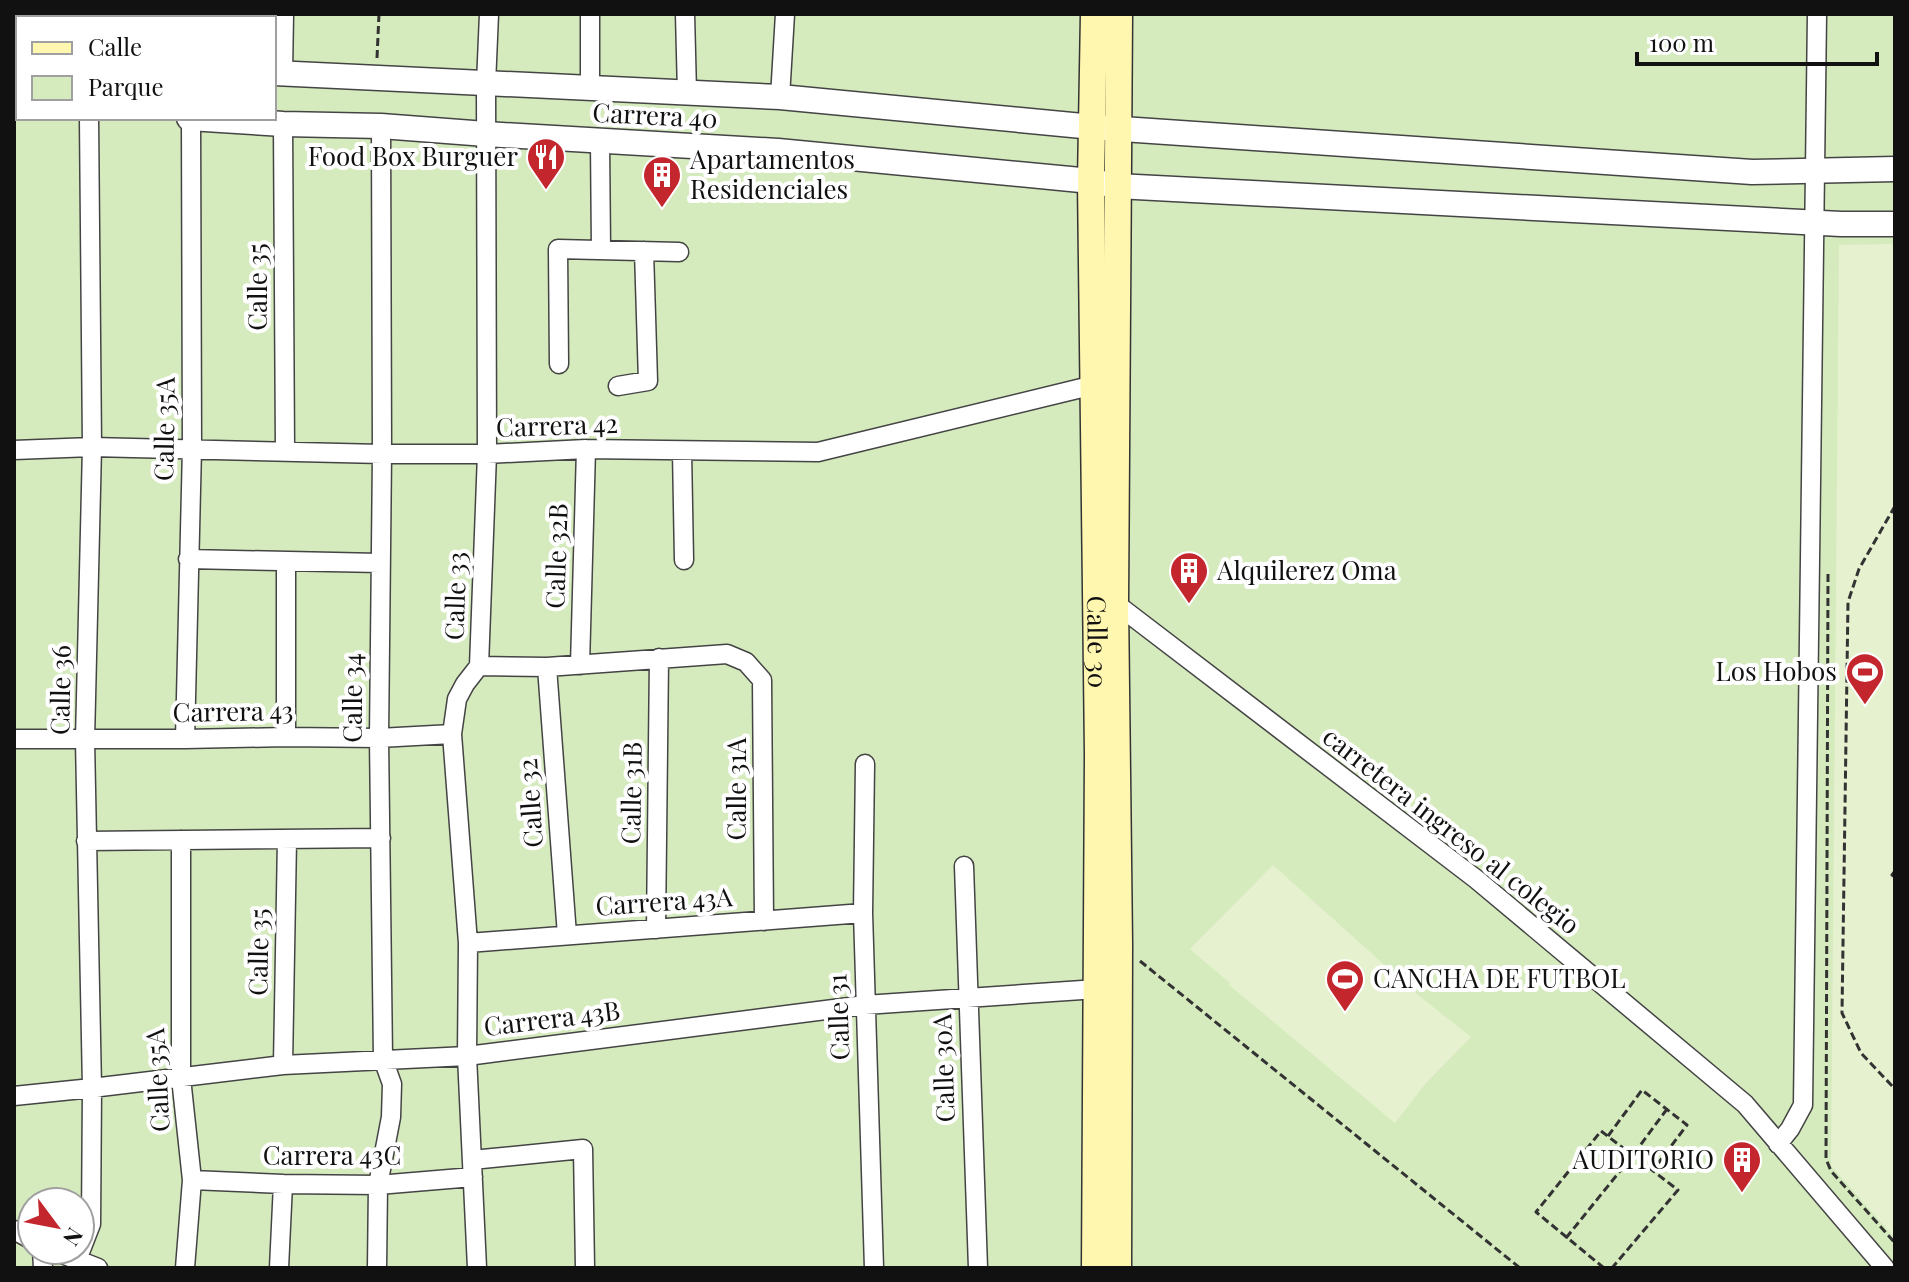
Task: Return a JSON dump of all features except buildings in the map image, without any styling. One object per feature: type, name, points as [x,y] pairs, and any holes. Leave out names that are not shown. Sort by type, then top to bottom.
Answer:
[{"type":"main road","name":"Calle 30","points":[[1094,14],[1106,128],[1117,186],[1106,603],[1098,754],[1095,1268]]},
{"type":"main road","name":"Calle 30","points":[[1118,1268],[1119,944],[1094,385],[1091,181],[1106,128],[1119,14]]},
{"type":"street","points":[[284,14],[279,73],[780,97],[1106,128],[1752,172],[1895,169]]},
{"type":"street","name":"Calle 33","points":[[477,1268],[467,1056],[468,943],[452,734],[457,699],[479,666],[487,454],[486,84],[489,14]]},
{"type":"street","points":[[590,14],[590,89]]},
{"type":"street","points":[[685,14],[687,93]]},
{"type":"street","points":[[780,97],[785,14]]},
{"type":"street","points":[[1778,1144],[1803,1105],[1817,14]]},
{"type":"street","name":"Calle 36","points":[[89,120],[92,447],[85,740],[91,1186]]},
{"type":"street","name":"Calle 35A","points":[[185,739],[192,448],[190,120]]},
{"type":"street","name":"Carrera 40","points":[[221,120],[381,126],[778,151],[1117,186],[1895,224]]},
{"type":"street","name":"Calle 35","points":[[283,124],[285,451]]},
{"type":"street","name":"Calle 34","points":[[377,1268],[378,1185],[391,1117],[392,1084],[383,1059],[379,738],[381,126]]},
{"type":"street","points":[[600,141],[601,250]]},
{"type":"street","points":[[559,364],[558,249],[679,252]]},
{"type":"street","points":[[618,386],[648,381],[644,251]]},
{"type":"street","name":"Carrera 42","points":[[14,450],[92,447],[382,454],[487,454],[586,449],[818,452],[1094,385]]},
{"type":"street","name":"Calle 32B","points":[[580,665],[586,449]]},
{"type":"street","points":[[682,451],[684,560]]},
{"type":"street","points":[[188,559],[380,563]]},
{"type":"street","points":[[286,561],[286,737]]},
{"type":"street","name":"carretera ingreso al colegio","points":[[1106,603],[1476,879],[1745,1104],[1885,1268]]},
{"type":"street","name":"Calle 31A","points":[[659,658],[727,654],[746,662],[762,680],[764,921]]},
{"type":"street","points":[[479,666],[547,667],[659,658]]},
{"type":"street","name":"Calle 31B","points":[[656,929],[659,658]]},
{"type":"street","name":"Calle 32","points":[[547,667],[567,935]]},
{"type":"street","name":"Carrera 43","points":[[14,739],[379,738],[452,734]]},
{"type":"street","name":"Calle 31","points":[[865,764],[863,913],[874,1268]]},
{"type":"street","points":[[86,841],[381,838]]},
{"type":"street","name":"Calle 35","points":[[283,1065],[287,839]]},
{"type":"street","name":"Calle 35A","points":[[181,840],[181,1078],[192,1180],[185,1268]]},
{"type":"street","name":"Calle 30A","points":[[964,866],[978,1268]]},
{"type":"street","name":"Carrera 43A","points":[[468,943],[863,913]]},
{"type":"street","name":"Carrera 43B","points":[[14,1096],[283,1065],[467,1056],[865,1005],[1097,989]]},
{"type":"street","name":"Carrera 43C","points":[[192,1180],[378,1185],[583,1149],[585,1268]]},
{"type":"street","points":[[279,1268],[283,1184]]},
{"type":"path","points":[[376,78],[379,14]]},
{"type":"path","points":[[1895,506],[1859,569],[1848,602],[1842,1013],[1861,1053],[1895,1089]]},
{"type":"path","points":[[1828,561],[1826,1159],[1831,1171],[1895,1243]]},
{"type":"path","points":[[1895,871],[1892,875],[1895,877]]},
{"type":"path","points":[[1119,944],[1520,1268]]},
{"type":"path","points":[[1608,1136],[1642,1090],[1687,1125],[1653,1170]]},
{"type":"path","points":[[1566,1238],[1667,1109]]},
{"type":"path","points":[[1604,1268],[1536,1212],[1601,1131],[1678,1190],[1612,1268]]},
{"type":"green space","points":[[14,14],[1895,14],[1895,1268],[14,1268]]},
{"type":"green space","name":"Los Hobos","points":[[1895,244],[1895,1238],[1831,1166],[1839,245]]},
{"type":"green space","name":"CANCHA DE FUTBOL","points":[[1273,865],[1418,995],[1471,1037],[1426,1083],[1395,1123],[1190,949]]},
{"type":"place","name":"Food Box Burguer","points":[[546,191]]},
{"type":"place","name":"Apartamentos Residenciales","points":[[662,209]]},
{"type":"place","name":"Alquilerez Oma","points":[[1189,605]]},
{"type":"place","name":"Los Hobos","points":[[1865,706]]},
{"type":"place","name":"CANCHA DE FUTBOL","points":[[1345,1013]]},
{"type":"place","name":"AUDITORIO","points":[[1742,1194]]}]
